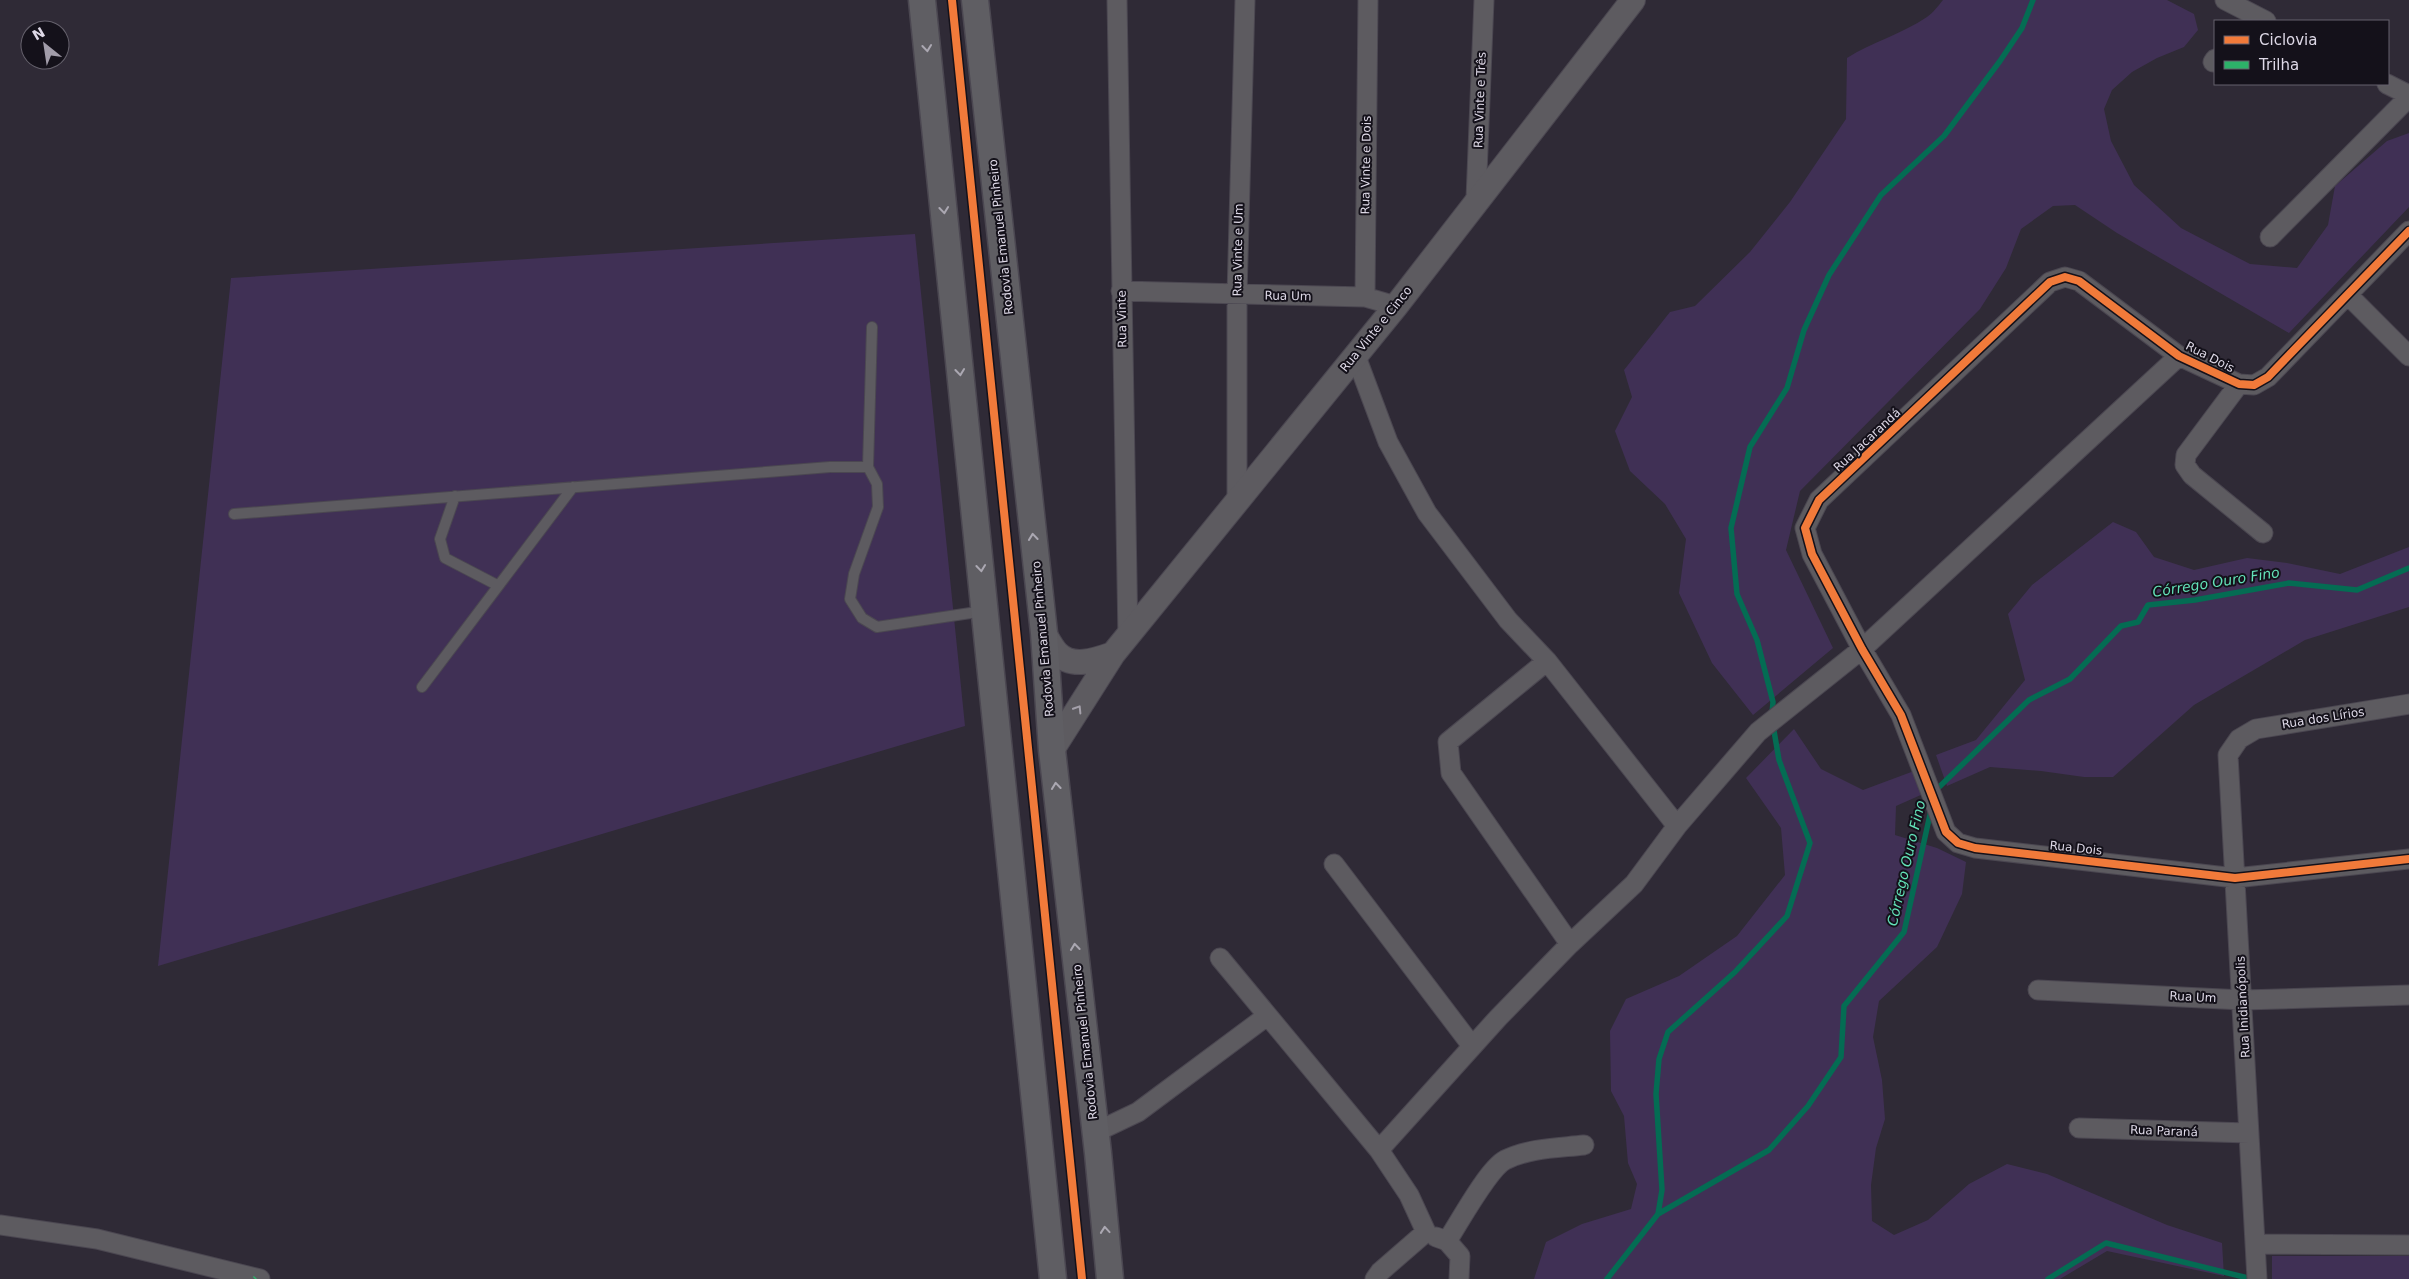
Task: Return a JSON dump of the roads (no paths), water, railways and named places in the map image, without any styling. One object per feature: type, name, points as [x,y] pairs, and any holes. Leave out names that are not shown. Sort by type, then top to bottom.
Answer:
[{"type":"main road","points":[[922,0],[1053,1279]]},
{"type":"main road","name":"Rodovia Emanuel Pinheiro","points":[[975,0],[1044,633],[1052,750],[1096,1132],[1110,1279]]},
{"type":"street","name":"Rua Vinte","points":[[1117,0],[1121,291],[1121,646]]},
{"type":"street","name":"Rua Vinte e Um","points":[[1237,499],[1237,295],[1245,0]]},
{"type":"street","name":"Rua Vinte e Dois","points":[[1365,297],[1368,0]]},
{"type":"street","name":"Rua Vinte e Três","points":[[1476,199],[1484,0]]},
{"type":"street","name":"Rua Vinte e Cinco","points":[[1052,750],[1121,646],[1237,499],[1396,306],[1617,10],[1633,0]]},
{"type":"street","points":[[2225,0],[2264,20]]},
{"type":"street","points":[[2270,237],[2409,96],[2389,85]]},
{"type":"street","name":"Rua Dois","points":[[2050,282],[2065,277],[2079,281],[2179,356],[2238,384],[2254,385],[2268,377],[2409,231]]},
{"type":"street","name":"Rua Jacarandá","points":[[1862,649],[1812,554],[1806,528],[1819,500],[2050,282]]},
{"type":"street","name":"Rua Um","points":[[1121,291],[1365,297]]},
{"type":"street","points":[[2348,295],[2409,356]]},
{"type":"street","points":[[1365,297],[1396,306]]},
{"type":"street","points":[[1355,354],[1388,442],[1427,513],[1508,620],[1547,661],[1677,826]]},
{"type":"street","points":[[1379,1150],[1472,1046],[1570,944],[1634,884],[1677,826],[1758,732],[1862,649],[2179,356]]},
{"type":"street","points":[[2238,384],[2186,455],[2185,465],[2192,475],[2263,533]]},
{"type":"street","points":[[1044,633],[1058,655],[1074,662],[1094,661],[1121,646]]},
{"type":"street","name":"Rua Dois","points":[[1862,649],[1901,715],[1946,832],[1958,843],[1975,848],[2234,878],[2409,858]]},
{"type":"street","points":[[1547,661],[1448,742],[1451,773],[1570,944]]},
{"type":"street","name":"Rua dos Lírios","points":[[2239,739],[2256,729],[2409,704]]},
{"type":"street","name":"Rua Inidianópolis","points":[[2239,739],[2228,756],[2257,1273]]},
{"type":"street","points":[[1334,864],[1472,1046]]},
{"type":"street","points":[[1220,958],[1379,1150],[1409,1195],[1426,1232],[1447,1241],[1460,1256],[1459,1279]]},
{"type":"street","name":"Rua Um","points":[[2038,990],[2243,1000],[2409,995]]},
{"type":"street","points":[[1096,1132],[1138,1112],[1267,1016]]},
{"type":"street","name":"Rua Paraná","points":[[2079,1128],[2249,1133]]},
{"type":"street","points":[[1447,1241],[1489,1176],[1503,1160],[1526,1152],[1584,1145]]},
{"type":"street","points":[[0,1225],[97,1239],[260,1279]]},
{"type":"street","points":[[1375,1279],[1380,1272],[1426,1232]]},
{"type":"street","points":[[2255,1244],[2409,1245]]},
{"type":"lane","points":[[872,327],[868,467],[877,484],[878,507],[854,574],[850,599],[862,618],[877,627],[985,611]]},
{"type":"lane","points":[[234,514],[830,467],[868,467]]},
{"type":"lane","points":[[422,687],[497,585],[573,487]]},
{"type":"lane","points":[[455,496],[440,539],[445,558],[497,585]]},
{"type":"waterway","points":[[1772,714],[1773,702],[1757,640],[1737,594],[1731,528],[1750,447],[1787,388],[1804,330],[1829,275],[1881,195],[1944,136],[2000,61],[2022,28],[2033,0]]},
{"type":"waterway","name":"Córrego Ouro Fino","points":[[1935,794],[1936,790],[2029,700],[2070,679],[2121,626],[2138,622],[2148,605],[2195,600],[2289,583],[2357,590],[2409,568]]},
{"type":"waterway","points":[[1658,1214],[1662,1190],[1656,1094],[1659,1059],[1668,1032],[1735,972],[1787,916],[1810,843],[1779,760],[1773,725]]},
{"type":"waterway","name":"Córrego Ouro Fino","points":[[1607,1279],[1658,1214],[1769,1150],[1808,1106],[1841,1057],[1844,1006],[1904,932],[1931,810]]},
{"type":"waterway","points":[[2048,1279],[2106,1243],[2252,1279]]}]
